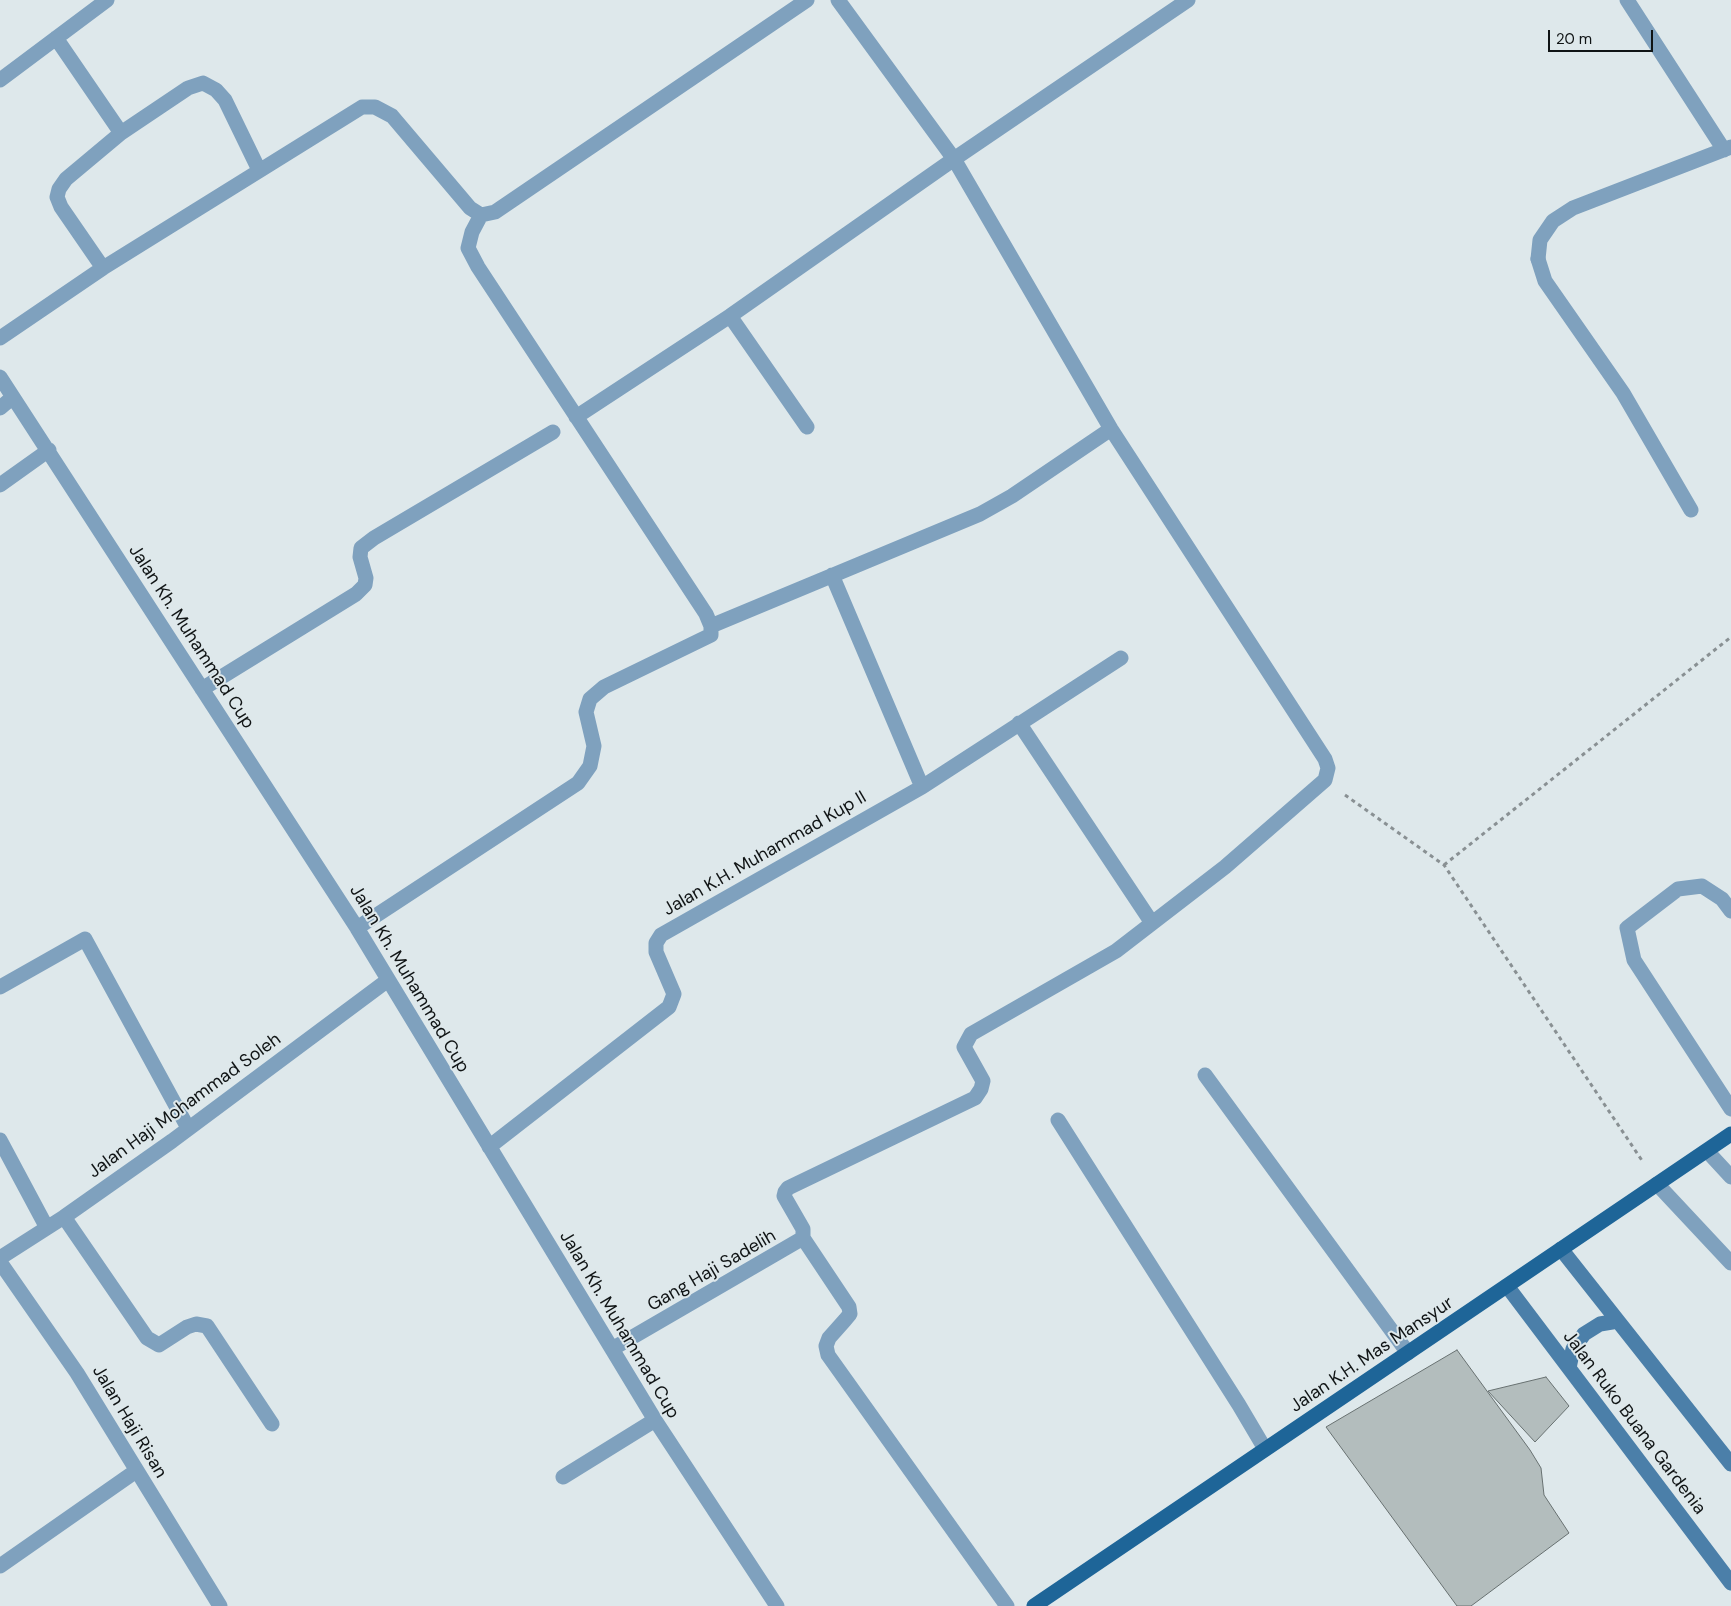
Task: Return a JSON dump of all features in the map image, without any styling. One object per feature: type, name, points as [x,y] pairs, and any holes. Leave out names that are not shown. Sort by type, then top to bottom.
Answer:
[{"type":"main road","name":"Jalan K.H. Mas Mansyur","points":[[1034,1606],[1731,1134]]},
{"type":"street","points":[[0,80],[107,0]]},
{"type":"street","points":[[0,338],[104,268],[362,107],[375,107],[392,116],[402,125],[470,208],[481,215],[495,212],[807,0]]},
{"type":"street","points":[[838,0],[954,159],[1111,429],[1325,759],[1328,768],[1325,780],[1225,867],[1116,951],[971,1034],[964,1047],[983,1081],[981,1089],[975,1098],[788,1188],[784,1196],[803,1229],[803,1238],[849,1307],[850,1314],[829,1338],[826,1346],[828,1355],[1007,1606]]},
{"type":"street","points":[[576,418],[730,316],[954,159],[1188,0]]},
{"type":"street","points":[[1627,0],[1727,149],[1573,208],[1553,221],[1540,240],[1538,259],[1545,281],[1623,393],[1692,510]]},
{"type":"street","points":[[56,38],[121,133]]},
{"type":"street","points":[[104,268],[61,208],[57,198],[59,189],[66,179],[121,133],[188,88],[203,83],[216,90],[225,100],[259,170]]},
{"type":"street","points":[[357,928],[578,783],[590,766],[594,746],[586,712],[590,699],[604,687],[709,637],[711,626],[706,614],[478,267],[468,248],[472,232],[481,215]]},
{"type":"street","points":[[730,316],[807,427]]},
{"type":"street","name":"Jalan Kh. Muhammad Cup","points":[[0,377],[357,928],[654,1420],[777,1606]]},
{"type":"street","points":[[0,408],[13,397]]},
{"type":"street","points":[[711,626],[980,514],[1012,496],[1111,429]]},
{"type":"street","points":[[202,689],[356,594],[365,585],[366,578],[360,557],[361,548],[374,538],[553,432]]},
{"type":"street","points":[[0,485],[49,450]]},
{"type":"street","points":[[832,575],[922,787]]},
{"type":"street","name":"Jalan K.H. Muhammad Kup II","points":[[489,1147],[669,1007],[674,994],[656,952],[656,943],[661,935],[922,787],[1121,658]]},
{"type":"street","points":[[1019,723],[1152,923]]},
{"type":"street","points":[[1731,910],[1722,899],[1702,886],[1678,889],[1627,928],[1634,960],[1731,1109]]},
{"type":"street","points":[[0,987],[85,939],[188,1128]]},
{"type":"street","name":"Jalan Haji Mohammad Soleh","points":[[0,1258],[64,1217],[388,980]]},
{"type":"street","points":[[1205,1075],[1408,1353]]},
{"type":"street","points":[[1058,1120],[1240,1405],[1265,1450]]},
{"type":"street","points":[[0,1140],[47,1228]]},
{"type":"street","points":[[1706,1151],[1731,1177]]},
{"type":"street","points":[[1657,1184],[1731,1263]]},
{"type":"street","points":[[64,1217],[148,1338],[159,1345],[187,1327],[196,1324],[207,1326],[272,1424]]},
{"type":"street","name":"Gang Haji Sadelih","points":[[612,1349],[803,1238]]},
{"type":"street","points":[[1561,1249],[1731,1464]]},
{"type":"street","name":"Jalan Haji Risan","points":[[0,1262],[77,1373],[220,1606]]},
{"type":"street","name":"Jalan Ruko Buana Gardenia","points":[[1507,1286],[1731,1583]]},
{"type":"street","points":[[1569,1368],[1573,1349],[1584,1334],[1600,1324],[1618,1320]]},
{"type":"street","points":[[563,1477],[654,1420]]},
{"type":"street","points":[[0,1566],[136,1471]]},
{"type":"path","points":[[1444,865],[1731,637]]},
{"type":"path","points":[[1325,780],[1444,865],[1657,1184]]},
{"type":"building","points":[[1457,1350],[1530,1450],[1541,1468],[1544,1495],[1569,1533],[1471,1606],[1457,1606],[1326,1427]]},
{"type":"building","points":[[1546,1377],[1569,1406],[1535,1442],[1488,1391]]}]
